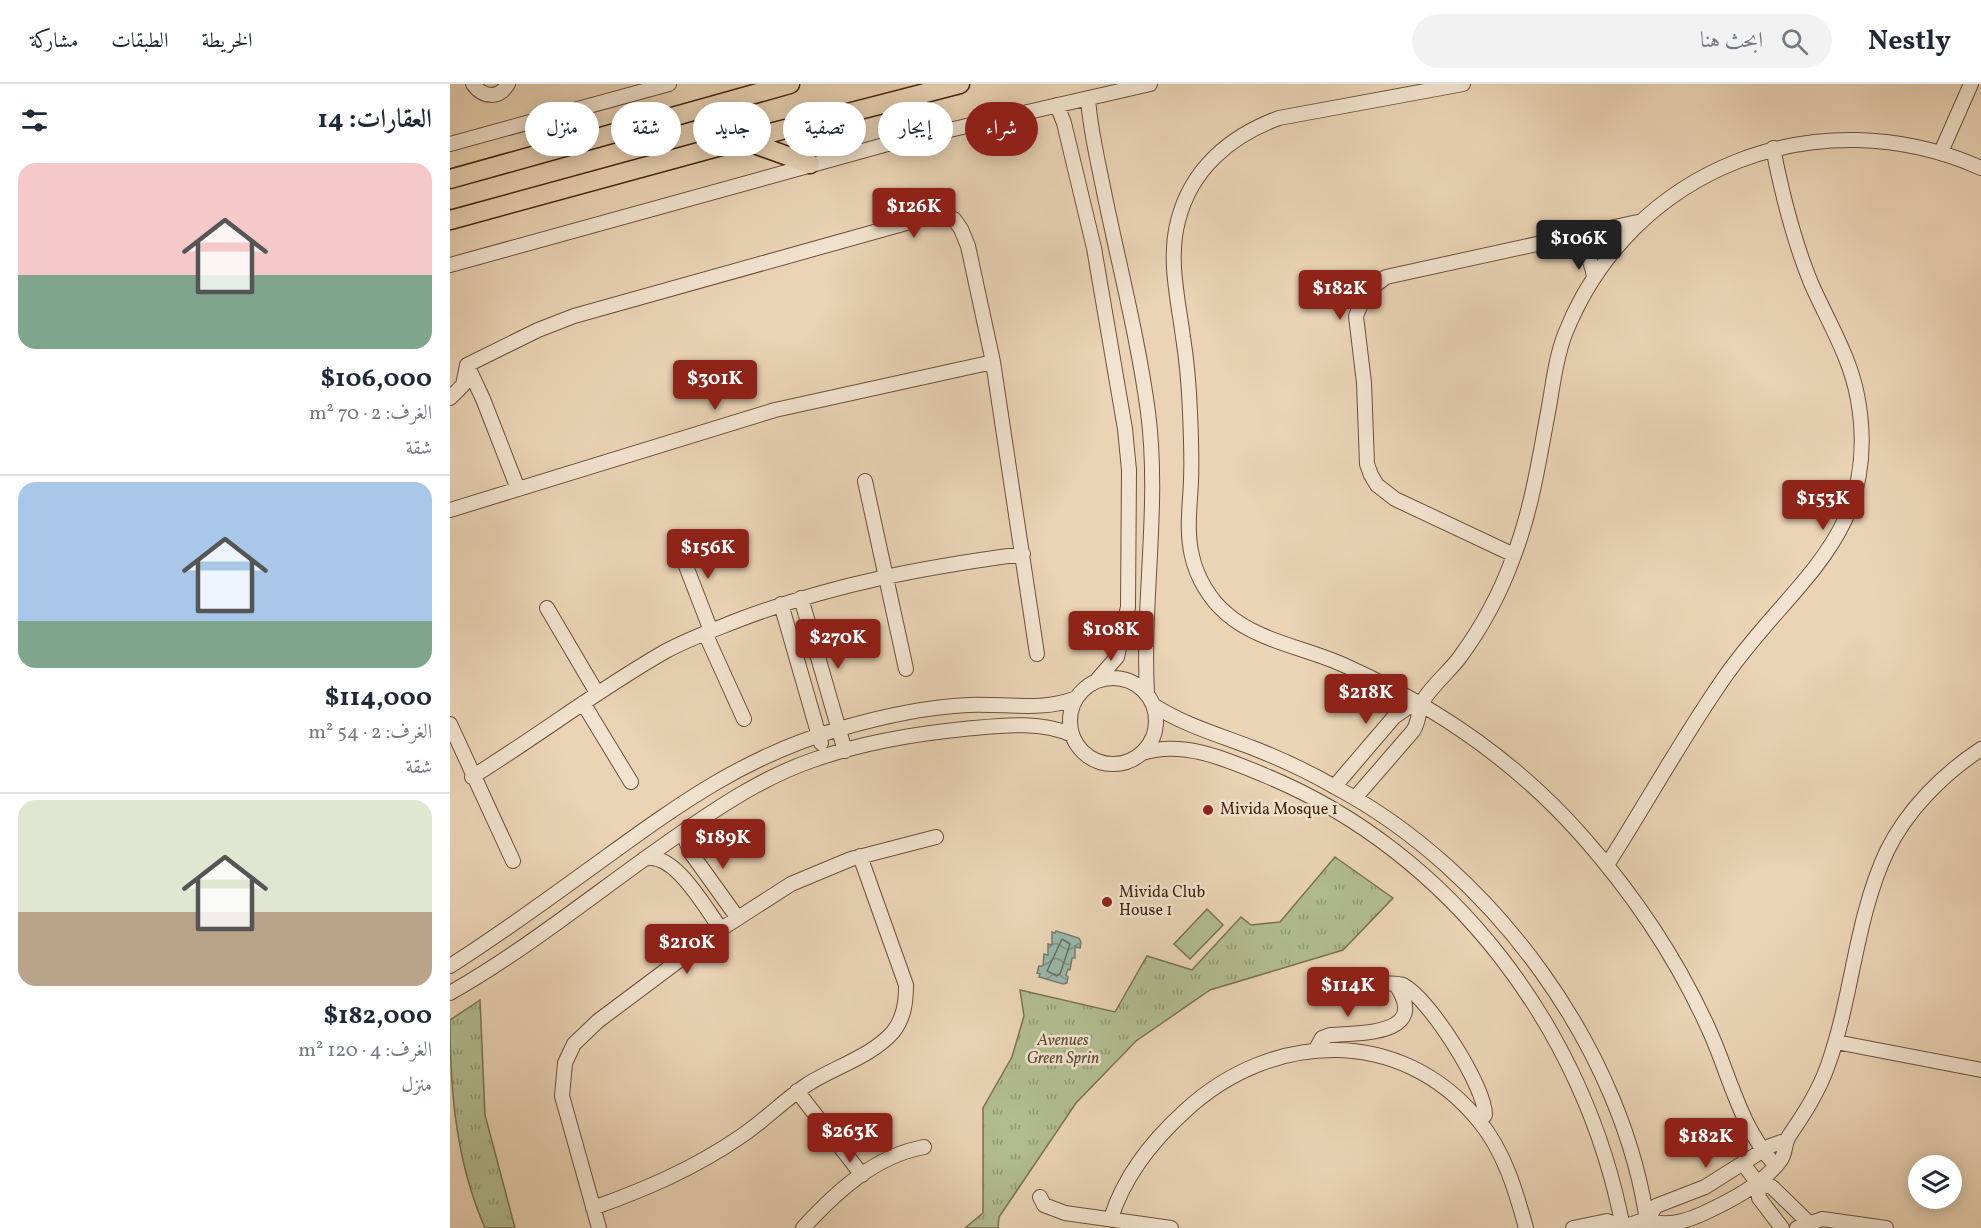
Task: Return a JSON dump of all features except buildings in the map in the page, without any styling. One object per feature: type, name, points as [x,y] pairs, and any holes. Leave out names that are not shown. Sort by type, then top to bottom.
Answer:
[{"type":"main road","points":[[450,179],[790,84]]},
{"type":"main road","points":[[771,133],[960,84]]},
{"type":"main road","points":[[771,150],[810,164]]},
{"type":"main road","points":[[450,220],[693,154]]},
{"type":"street","points":[[473,84],[484,94],[492,95],[501,93],[508,84]]},
{"type":"street","points":[[450,144],[669,84]]},
{"type":"street","points":[[450,265],[810,164],[1150,84]]},
{"type":"street","points":[[1463,84],[1279,118],[1255,127],[1221,150],[1199,175],[1186,197],[1178,220],[1174,245],[1174,270],[1190,411],[1189,537],[1192,558],[1200,579],[1226,614],[1244,626],[1337,662],[1422,705],[1456,726],[1521,777],[1573,826],[1607,865],[1654,929],[1689,989],[1722,1060],[1745,1123],[1762,1151],[1776,1166]]},
{"type":"street","points":[[1941,152],[1971,84]]},
{"type":"street","points":[[1088,98],[1093,136],[1130,310],[1148,411],[1152,487],[1150,574],[1144,646],[1150,700],[1156,715],[1154,735],[1142,753]]},
{"type":"street","points":[[1057,105],[1064,123],[1094,249],[1125,429],[1129,470],[1128,607],[1116,657],[1098,680],[1085,687],[1076,698],[1071,710],[1072,735],[1083,752],[1100,762],[1124,763],[1142,753],[1167,747],[1191,750],[1248,768],[1302,793],[1371,834],[1426,878],[1463,912],[1536,1005],[1573,1074],[1602,1141],[1612,1173],[1623,1228]]},
{"type":"street","points":[[1355,798],[1413,731],[1420,718],[1422,705],[1478,630],[1492,606],[1515,555],[1536,471],[1555,367],[1565,336],[1594,278],[1616,248],[1642,220],[1701,178],[1736,160],[1773,148],[1815,140],[1858,138],[1900,142],[1941,152],[1981,168]]},
{"type":"street","points":[[1607,865],[1723,679],[1766,622],[1812,574],[1831,549],[1846,521],[1856,492],[1862,461],[1858,399],[1840,341],[1799,249],[1788,216],[1773,148]]},
{"type":"street","points":[[467,365],[538,330],[574,316],[935,215],[954,219],[961,229],[970,257],[993,362],[1037,654]]},
{"type":"street","points":[[1515,555],[1395,499],[1377,485],[1367,464],[1365,392],[1356,316],[1366,292],[1386,277],[1642,220]]},
{"type":"street","points":[[1569,238],[1578,243],[1590,259],[1594,278]]},
{"type":"street","points":[[450,510],[775,410],[993,362]]},
{"type":"street","points":[[450,398],[463,385],[467,365]]},
{"type":"street","points":[[467,365],[483,399],[518,489]]},
{"type":"street","points":[[865,481],[906,669]]},
{"type":"street","points":[[676,540],[708,632],[744,719]]},
{"type":"street","points":[[472,777],[525,744],[597,693],[668,650],[708,632],[781,604],[887,576],[1023,554]]},
{"type":"street","points":[[801,598],[845,751]]},
{"type":"street","points":[[781,604],[825,756]]},
{"type":"street","points":[[548,608],[597,693]]},
{"type":"street","points":[[1098,680],[1124,679],[1150,700],[1186,723],[1266,753],[1335,786],[1418,840],[1450,867],[1507,927],[1544,975],[1595,1062],[1622,1125],[1637,1171],[1648,1224]]},
{"type":"street","points":[[450,966],[518,921],[681,802],[739,769],[838,729],[939,708],[967,705],[1053,705],[1076,698]]},
{"type":"street","points":[[583,703],[631,782]]},
{"type":"street","points":[[1335,786],[1394,717],[1407,708],[1422,705]]},
{"type":"street","points":[[450,724],[472,777],[513,861]]},
{"type":"street","points":[[450,993],[555,925],[699,820],[763,782],[825,756],[933,732],[978,728],[1044,727],[1072,735]]},
{"type":"street","points":[[1573,1228],[1607,1221],[1623,1228],[1648,1224],[1668,1227],[1715,1208],[1757,1182],[1776,1166],[1785,1150],[1786,1140],[1817,1092],[1836,1042],[1862,924],[1873,886],[1888,850],[1909,816],[1934,787],[1981,749]]},
{"type":"street","points":[[699,820],[687,836],[688,848],[737,917]]},
{"type":"street","points":[[599,1228],[562,1096],[563,1071],[569,1053],[588,1029],[737,917],[799,880],[860,856],[936,837]]},
{"type":"street","points":[[593,1208],[654,1186],[686,1171],[743,1135],[797,1091],[885,1040],[901,1018],[905,1004],[906,985],[860,856]]},
{"type":"street","points":[[640,861],[656,857],[671,864],[721,929]]},
{"type":"street","points":[[1381,983],[1402,984],[1408,988],[1443,1025],[1480,1093],[1485,1115],[1479,1121]]},
{"type":"street","points":[[1316,1049],[1322,1038],[1330,1035],[1391,1029],[1403,1018],[1405,1009],[1403,998],[1396,985]]},
{"type":"street","points":[[1836,1042],[1981,1070]]},
{"type":"street","points":[[1111,1218],[1124,1187],[1148,1152],[1175,1119],[1203,1095],[1245,1068],[1283,1055],[1316,1049],[1355,1051],[1409,1067],[1441,1086],[1479,1121],[1498,1150],[1526,1228]]},
{"type":"street","points":[[797,1091],[862,1175]]},
{"type":"street","points":[[1648,1224],[1656,1206],[1705,1187],[1744,1165],[1762,1151],[1786,1140]]},
{"type":"street","points":[[803,1228],[832,1198],[862,1175],[891,1156],[924,1147]]},
{"type":"street","points":[[1744,1165],[1757,1182],[1759,1198],[1782,1228]]},
{"type":"street","points":[[1757,1182],[1772,1187],[1802,1225],[1836,1219],[1886,1228]]},
{"type":"street","points":[[1040,1197],[1044,1205],[1053,1210],[1171,1228]]},
{"type":"green space","name":"Avenues Green Sprin","points":[[1335,857],[1393,898],[1343,950],[1210,990],[1136,1041],[1076,1103],[999,1217],[998,1228],[965,1228],[983,1213],[983,1108],[1012,1057],[1024,1016],[1020,990],[1115,1012],[1147,956],[1192,970],[1241,917],[1251,925],[1280,922]]},
{"type":"green space","points":[[1207,909],[1223,925],[1190,959],[1174,944]]},
{"type":"green space","points":[[480,1000],[485,1115],[515,1228],[485,1228],[467,1178],[453,1100],[450,1020]]},
{"type":"water","points":[[1056,931],[1079,938],[1081,942],[1080,948],[1075,947],[1075,958],[1072,958],[1070,970],[1068,969],[1066,975],[1067,983],[1063,984],[1039,977],[1040,974],[1037,973],[1039,966],[1043,966],[1044,954],[1048,955],[1048,944],[1052,945],[1052,932]]},
{"type":"place","name":"Mivida Mosque 1","points":[[1208,810]]},
{"type":"place","name":"Mivida Club House 1","points":[[1107,902]]}]
